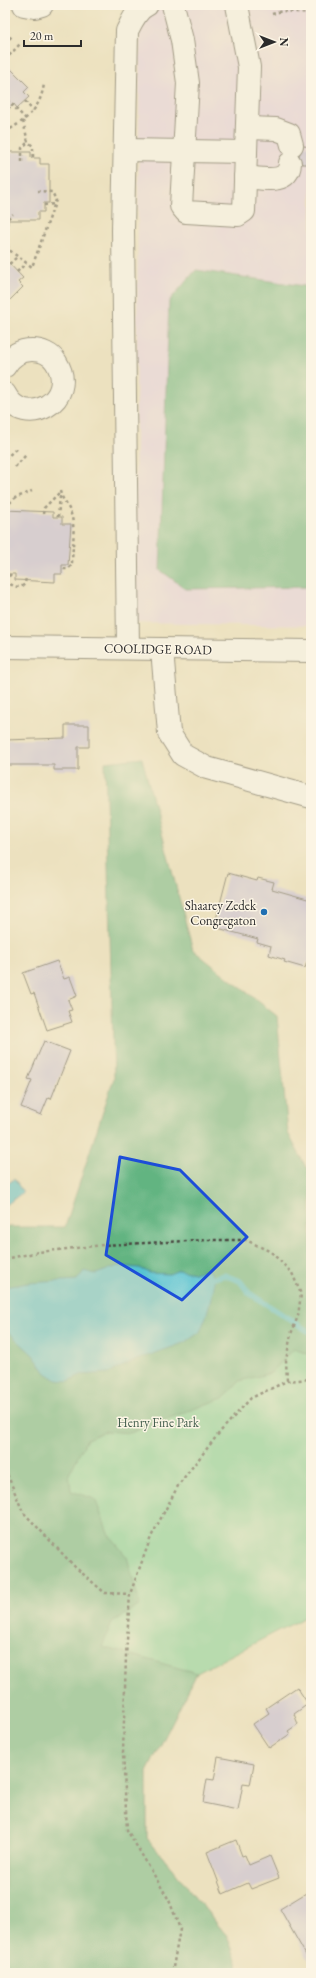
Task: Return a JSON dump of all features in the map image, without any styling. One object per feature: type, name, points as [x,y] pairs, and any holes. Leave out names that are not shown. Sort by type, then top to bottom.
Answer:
[{"type":"street","points":[[24,5],[35,7],[42,5]]},
{"type":"street","points":[[128,648],[123,230],[127,31],[133,18],[143,7],[147,5]]},
{"type":"street","points":[[173,5],[182,40],[188,83],[181,206],[186,212],[238,215],[244,211],[249,67],[237,5]]},
{"type":"street","points":[[245,177],[281,178],[287,174],[290,169],[291,154],[289,134],[283,130],[247,128]]},
{"type":"street","points":[[125,150],[246,152]]},
{"type":"street","points":[[5,366],[16,354],[26,350],[36,350],[46,353],[54,359],[60,368],[62,388],[51,404],[42,409],[33,411],[14,405],[5,394]]},
{"type":"street","name":"COOLIDGE ROAD","points":[[5,647],[311,651]]},
{"type":"street","points":[[162,649],[169,733],[183,755],[208,768],[310,798]]},
{"type":"path","points":[[272,14],[282,11],[311,13]]},
{"type":"path","points":[[5,42],[12,36]]},
{"type":"path","points":[[5,60],[20,44]]},
{"type":"path","points":[[5,132],[26,119],[34,111],[42,93],[44,84]]},
{"type":"path","points":[[7,100],[26,119]]},
{"type":"path","points":[[24,101],[34,111]]},
{"type":"path","points":[[23,121],[28,142],[34,146],[33,158]]},
{"type":"path","points":[[22,162],[22,148],[24,144],[28,142]]},
{"type":"path","points":[[13,214],[7,219],[6,248],[32,267],[36,260],[55,204],[55,196],[52,192],[38,192]]},
{"type":"path","points":[[44,205],[55,204]]},
{"type":"path","points":[[5,268],[18,256]]},
{"type":"path","points":[[17,272],[26,263]]},
{"type":"path","points":[[5,459],[18,447]]},
{"type":"path","points":[[15,467],[26,455]]},
{"type":"path","points":[[5,506],[15,498],[32,491]]},
{"type":"path","points":[[43,514],[44,508],[60,491]]},
{"type":"path","points":[[58,518],[60,491]]},
{"type":"path","points":[[60,491],[62,498],[71,513],[73,524],[72,565],[68,569],[62,569]]},
{"type":"path","points":[[66,554],[72,554]]},
{"type":"path","points":[[11,574],[5,581],[17,587],[21,587],[25,584],[26,577]]},
{"type":"path","points":[[5,1258],[39,1252],[103,1245],[209,1240],[246,1240],[271,1252],[292,1273],[301,1294],[298,1316],[291,1334],[286,1360],[287,1381]]},
{"type":"path","points":[[172,1973],[180,1929],[169,1900],[126,1830],[123,1752],[126,1656],[130,1594],[151,1537],[179,1484],[220,1432],[251,1398],[287,1381],[311,1380]]},
{"type":"path","points":[[5,1469],[23,1512],[75,1567],[105,1593],[130,1594]]},
{"type":"highlighted area","points":[[120,1157],[180,1170],[247,1237],[182,1300],[106,1255]]},
{"type":"shaded area","points":[[140,5],[311,5],[311,626],[134,623]]},
{"type":"green space","points":[[196,270],[311,287],[311,587],[186,589],[160,570],[169,301]]},
{"type":"green space","name":"Henry Fine Park","points":[[142,758],[193,950],[277,1016],[288,1133],[306,1167],[311,1169],[311,1355],[294,1349],[271,1373],[239,1381],[225,1397],[130,1433],[106,1431],[87,1439],[69,1474],[71,1491],[95,1499],[109,1535],[127,1557],[140,1605],[112,1623],[102,1647],[197,1673],[147,1772],[147,1838],[227,1936],[241,1973],[5,1973],[5,1227],[65,1227],[114,1078],[105,762]]},
{"type":"green space","name":"Henry Fine Park","points":[[5,1229],[311,1229],[311,1614],[197,1673],[147,1772],[147,1838],[227,1936],[241,1973],[5,1973]]},
{"type":"water","points":[[14,1179],[23,1192],[5,1206],[5,1186]]},
{"type":"water","points":[[118,1266],[140,1268],[150,1273],[169,1274],[179,1270],[194,1273],[209,1270],[214,1278],[214,1288],[200,1332],[186,1342],[134,1361],[109,1373],[81,1375],[68,1381],[57,1380],[46,1373],[33,1355],[5,1329],[5,1287],[28,1283],[77,1280],[84,1271],[96,1274]]},
{"type":"building","points":[[5,63],[29,87],[24,92],[29,97],[17,108],[14,104],[5,113]]},
{"type":"building","points":[[304,146],[311,147],[311,164],[302,164],[299,155]]},
{"type":"building","points":[[5,152],[31,152],[31,158],[40,158],[40,164],[49,164],[49,203],[44,203],[44,212],[38,212],[38,220],[5,220]]},
{"type":"building","points":[[5,259],[23,278],[18,282],[23,287],[5,305]]},
{"type":"building","points":[[5,510],[53,512],[53,517],[62,517],[62,524],[71,524],[68,565],[62,565],[62,574],[55,574],[55,582],[15,580],[15,574],[6,574]]},
{"type":"building","points":[[65,725],[89,725],[89,747],[78,747],[78,770],[54,770],[54,765],[5,765],[5,740],[65,738]]},
{"type":"building","name":"Shaarey Zedek Congregaton","points":[[228,873],[257,881],[258,878],[274,882],[272,889],[311,900],[311,963],[307,962],[305,968],[284,962],[285,960],[269,955],[271,946],[257,942],[258,939],[214,927]]},
{"type":"building","points":[[57,961],[64,979],[70,977],[77,996],[68,1000],[72,1010],[68,1011],[72,1022],[47,1030],[34,993],[31,994],[23,973]]},
{"type":"building","points":[[44,1041],[70,1051],[51,1099],[48,1098],[41,1115],[21,1107],[32,1080],[28,1079]]},
{"type":"building","points":[[297,1687],[308,1704],[294,1714],[298,1724],[288,1731],[290,1734],[269,1748],[253,1724],[269,1713],[266,1708]]},
{"type":"building","points":[[218,1757],[254,1764],[250,1785],[243,1784],[238,1810],[203,1803],[207,1779],[214,1780]]},
{"type":"building","points":[[236,1840],[242,1856],[245,1855],[249,1865],[270,1856],[279,1878],[251,1889],[248,1883],[223,1894],[207,1852]]},
{"type":"building","points":[[311,1890],[311,1964],[280,1909]]},
{"type":"waterway","points":[[214,1278],[224,1275],[240,1281],[249,1293],[311,1333]]},
{"type":"place","name":"Shaarey Zedek Congregaton","points":[[264,912]]}]
